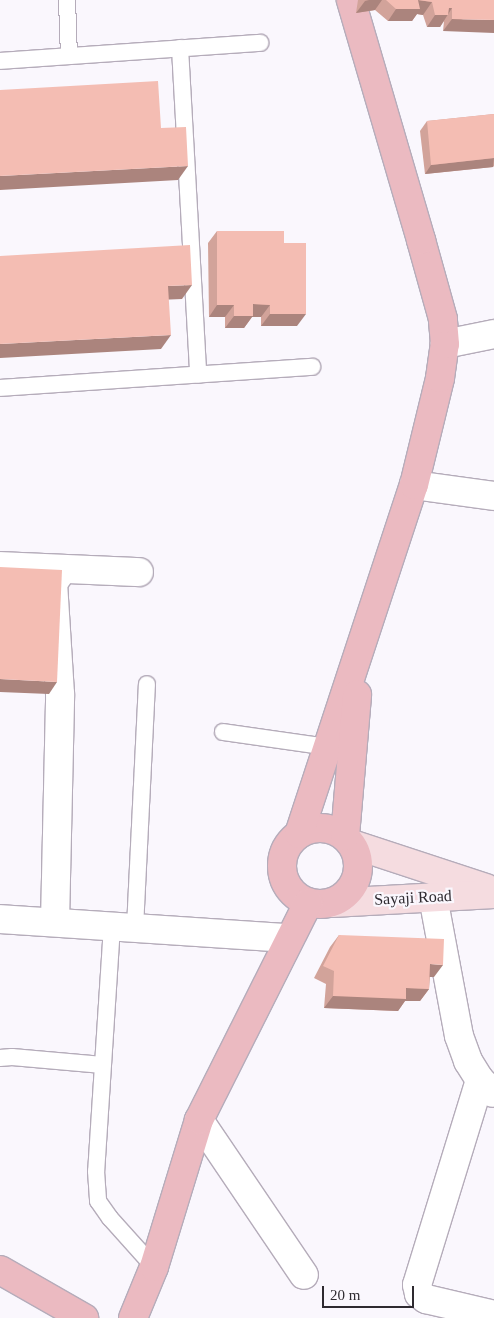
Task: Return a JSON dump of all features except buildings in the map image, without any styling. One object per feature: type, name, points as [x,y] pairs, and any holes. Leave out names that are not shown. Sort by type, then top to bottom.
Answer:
[{"type":"main road","points":[[320,903],[291,891],[282,871],[285,850],[299,834],[414,485],[440,378],[445,344],[443,320],[351,0]]},
{"type":"main road","points":[[133,1318],[154,1267],[199,1120],[289,938],[320,903],[352,889],[359,867],[348,840],[360,651]]},
{"type":"main road","points":[[299,834],[314,828],[330,829],[348,840],[494,893]]},
{"type":"main road","name":"Sayaji Road","points":[[320,903],[494,893]]},
{"type":"main road","points":[[0,1270],[84,1318]]},
{"type":"street","points":[[445,344],[494,334]]},
{"type":"street","points":[[414,485],[494,496]]},
{"type":"street","points":[[0,566],[139,572]]},
{"type":"street","points":[[55,922],[60,694],[54,582],[63,569]]},
{"type":"street","points":[[433,897],[459,1036],[468,1061],[487,1087],[418,1285],[419,1294],[426,1299],[494,1315]]},
{"type":"street","points":[[0,919],[289,938]]},
{"type":"street","points":[[199,1120],[304,1275]]},
{"type":"lane","points":[[66,0],[69,56]]},
{"type":"lane","points":[[0,61],[260,43]]},
{"type":"lane","points":[[180,48],[198,375]]},
{"type":"lane","points":[[0,388],[312,367]]},
{"type":"lane","points":[[147,684],[124,927],[103,1065],[96,1171],[98,1201],[110,1218],[154,1267]]},
{"type":"lane","points":[[224,732],[328,747]]},
{"type":"lane","points":[[0,1058],[12,1057],[103,1065]]}]
